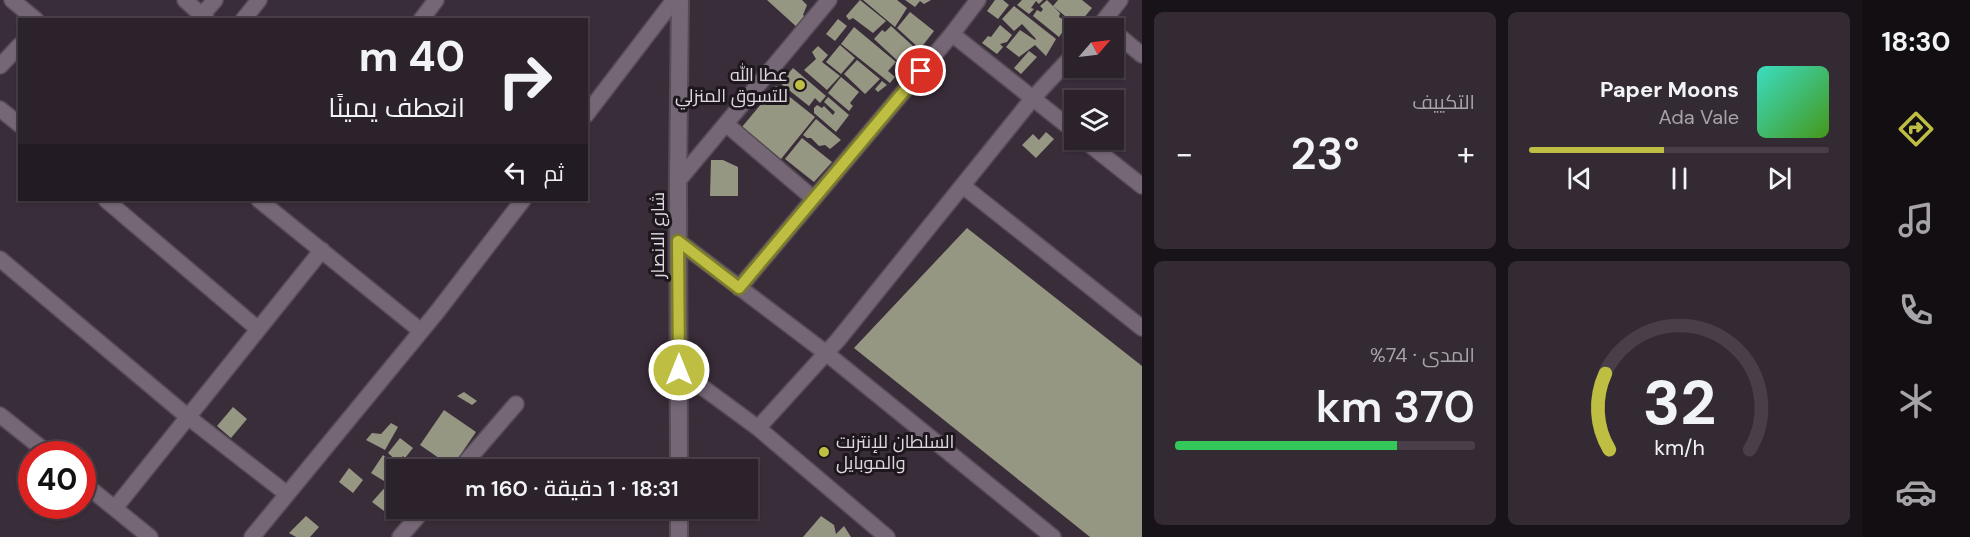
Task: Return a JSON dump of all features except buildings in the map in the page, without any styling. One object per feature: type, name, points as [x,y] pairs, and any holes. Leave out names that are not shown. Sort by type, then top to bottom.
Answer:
[{"type":"street","points":[[12,0],[34,18]]},
{"type":"street","points":[[185,0],[205,17],[215,0]]},
{"type":"street","points":[[245,18],[259,0]]},
{"type":"street","points":[[422,18],[436,0]]},
{"type":"street","points":[[588,112],[674,0]]},
{"type":"street","name":"شارع الانصار","points":[[679,459],[678,181],[681,0]]},
{"type":"street","points":[[678,181],[829,0]]},
{"type":"street","points":[[739,288],[978,0]]},
{"type":"street","points":[[1111,18],[1120,0]]},
{"type":"street","points":[[952,34],[1064,123]]},
{"type":"street","points":[[1124,42],[1142,55]]},
{"type":"street","points":[[0,66],[18,47]]},
{"type":"street","points":[[758,428],[826,353],[1033,98],[1064,65]]},
{"type":"street","points":[[0,109],[18,123]]},
{"type":"street","points":[[726,124],[814,199]]},
{"type":"street","points":[[1097,150],[1142,186]]},
{"type":"street","points":[[963,186],[1142,328]]},
{"type":"street","points":[[107,201],[258,329]]},
{"type":"street","points":[[263,201],[278,205],[322,250],[421,331]]},
{"type":"street","points":[[252,537],[421,331],[522,201]]},
{"type":"street","points":[[678,241],[826,353],[1053,537]]},
{"type":"street","points":[[115,508],[322,250]]},
{"type":"street","points":[[0,259],[188,417],[287,494]]},
{"type":"street","points":[[679,370],[758,428],[887,537]]},
{"type":"street","points":[[468,459],[516,404]]},
{"type":"street","points":[[0,415],[33,441]]},
{"type":"street","points":[[96,493],[150,537]]},
{"type":"street","points":[[400,537],[416,519]]},
{"type":"street","points":[[679,519],[680,537]]},
{"type":"place","name":"عطا الله للتسوق المنزلي","points":[[800,85]]},
{"type":"place","name":"السلطان للإنترنت والموبايل","points":[[824,452]]},
{"type":"route","points":[[679,370],[678,241],[739,288],[921,71]]}]
